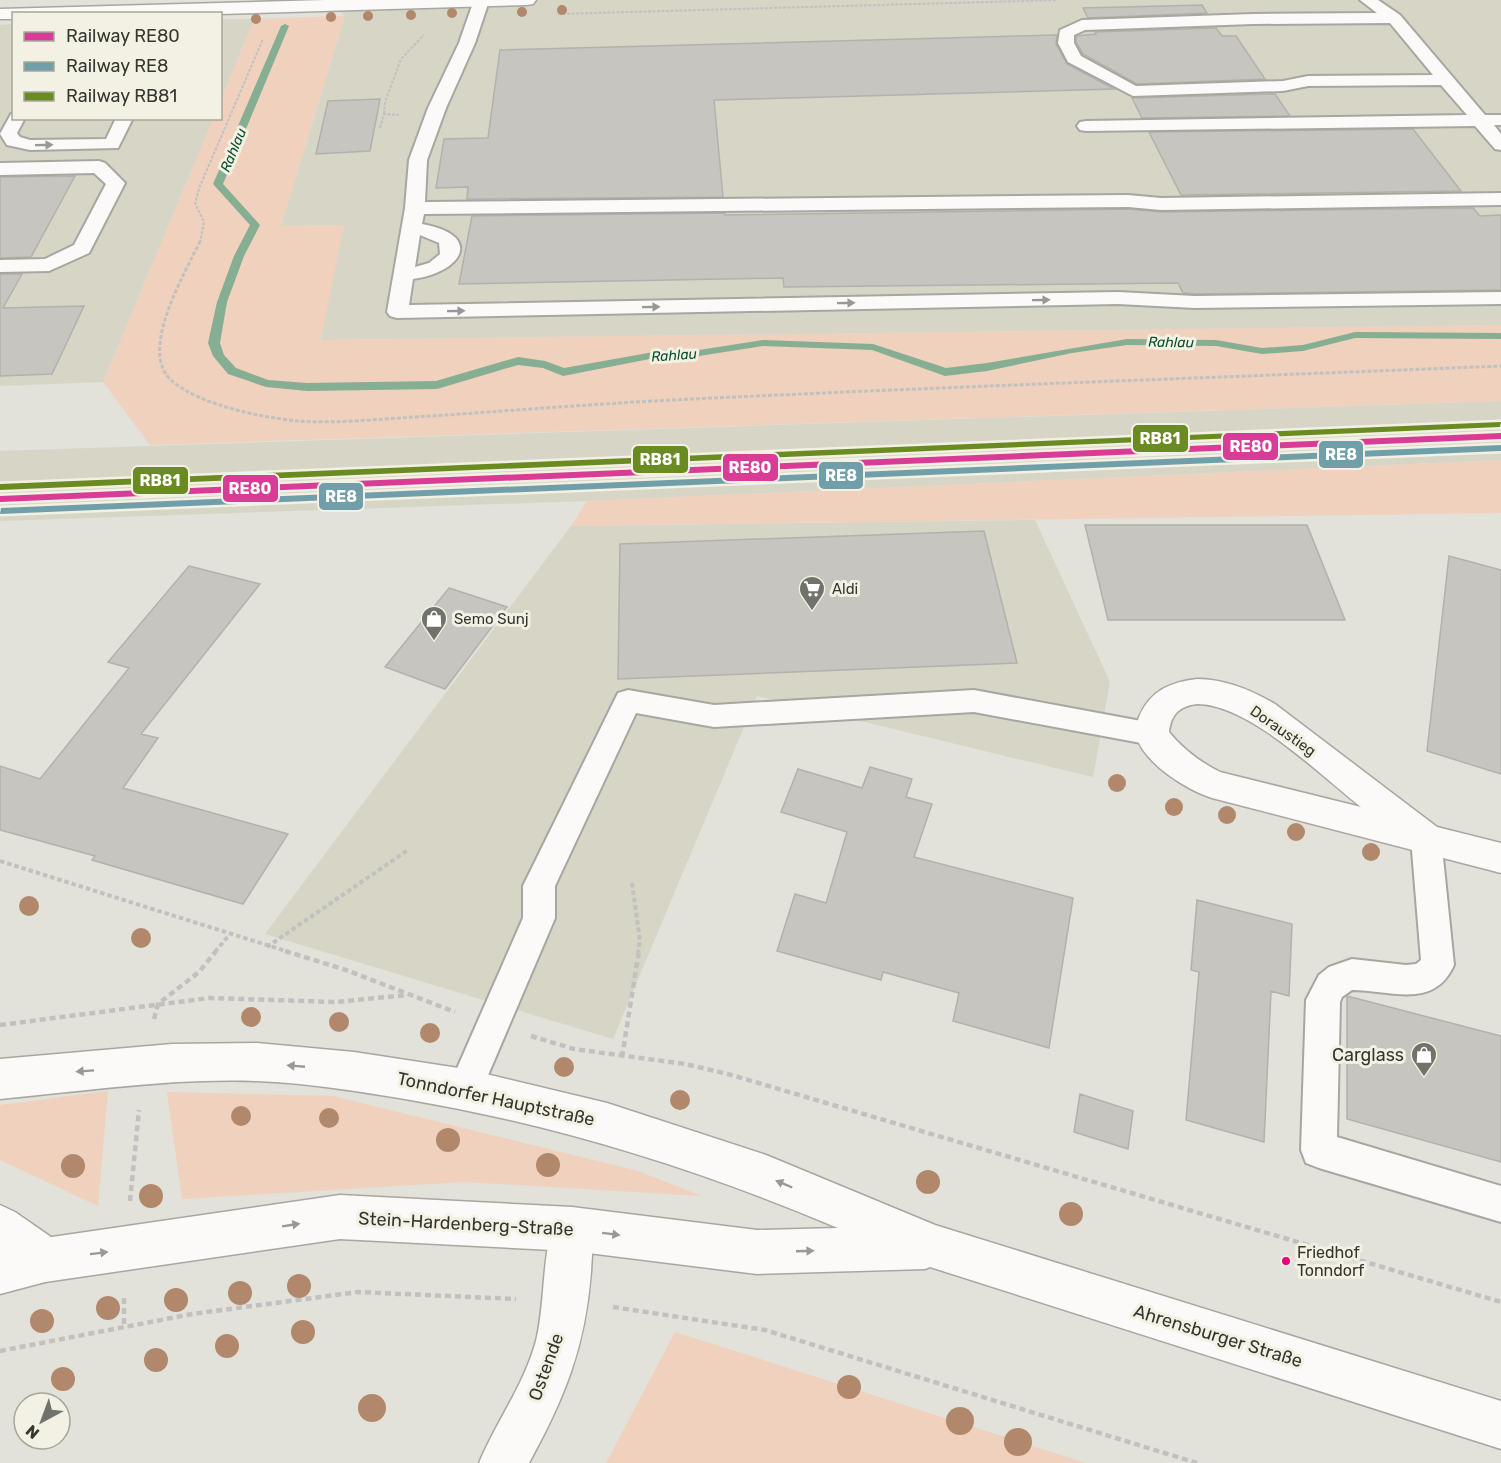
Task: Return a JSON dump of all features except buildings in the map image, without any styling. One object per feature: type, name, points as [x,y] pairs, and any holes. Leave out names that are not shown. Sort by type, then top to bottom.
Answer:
[{"type":"main road","points":[[178,12],[320,3],[376,2],[478,9],[527,0]]},
{"type":"main road","name":"Doraustieg","points":[[1426,838],[1289,732],[1258,710],[1230,697],[1209,692],[1188,692],[1172,697],[1159,709],[1153,721],[1152,734],[1171,759],[1212,784],[1501,858]]},
{"type":"main road","name":"Tonndorfer Hauptstraße","points":[[0,1079],[172,1063],[257,1062],[354,1071],[465,1089],[606,1123],[766,1176],[935,1247]]},
{"type":"main road","name":"Stein-Hardenberg-Straße","points":[[0,1272],[45,1260],[340,1217],[572,1230],[757,1252],[935,1247]]},
{"type":"main road","points":[[0,1227],[45,1260]]},
{"type":"main road","name":"Ostende","points":[[503,1463],[525,1423],[558,1342],[566,1302],[572,1230]]},
{"type":"main road","name":"Ahrensburger Straße","points":[[935,1247],[1501,1425]]},
{"type":"lane","points":[[1368,0],[1394,18],[1501,145]]},
{"type":"lane","points":[[1394,18],[1395,0]]},
{"type":"lane","points":[[478,9],[467,43],[436,108],[418,160],[414,218],[398,312],[1118,298],[1195,302],[1501,298]]},
{"type":"lane","points":[[1394,18],[1253,19],[1082,25],[1066,33],[1066,43],[1074,59],[1132,91],[1283,86],[1308,81],[1446,80]]},
{"type":"lane","points":[[16,120],[8,133],[13,141],[30,145],[112,144],[124,120]]},
{"type":"lane","points":[[1086,126],[1501,120]]},
{"type":"lane","points":[[0,169],[99,166],[116,183],[82,249],[49,265],[0,266]]},
{"type":"lane","points":[[414,218],[914,201],[1128,201],[1161,204],[1501,199]]},
{"type":"lane","points":[[404,274],[435,268],[443,264],[450,254],[449,241],[414,218]]},
{"type":"lane","points":[[465,1089],[539,918],[539,886],[628,701],[714,716],[974,701],[1152,734]]},
{"type":"lane","points":[[1426,838],[1438,965],[1430,974],[1418,980],[1360,974],[1341,977],[1328,987],[1323,1000],[1319,1150],[1501,1204]]},
{"type":"path","points":[[559,14],[1067,0]]},
{"type":"path","points":[[274,7],[200,186],[195,203],[204,222],[201,240],[165,317],[160,341],[161,361],[168,378],[198,397],[220,405],[261,416],[301,421],[362,420],[690,399],[1501,366]]},
{"type":"path","points":[[380,128],[385,102],[401,59],[442,17],[478,9]]},
{"type":"path","points":[[384,114],[403,115]]},
{"type":"path","points":[[267,947],[408,850]]},
{"type":"path","points":[[0,861],[267,947],[346,970],[493,1025],[574,1049],[685,1064],[728,1074],[1501,1302]]},
{"type":"path","points":[[622,1057],[640,942],[632,883]]},
{"type":"path","points":[[158,1004],[199,972],[230,935]]},
{"type":"path","points":[[0,1025],[208,998],[336,1002],[408,995]]},
{"type":"path","points":[[125,1250],[143,1066]]},
{"type":"path","points":[[0,1351],[192,1314],[358,1292],[566,1302],[648,1311],[765,1330],[1197,1463]]},
{"type":"shaded area","points":[[324,0],[1501,0],[1501,325],[320,340],[344,225],[281,226],[345,16]]},
{"type":"shaded area","points":[[345,16],[281,226],[344,225],[321,340],[1501,325],[1501,401],[150,445],[103,382],[213,120],[222,120],[222,98],[254,19]]},
{"type":"shaded area","points":[[222,19],[254,19],[222,98]]},
{"type":"shaded area","points":[[12,24],[12,120],[213,120],[103,382],[0,386],[0,25]]},
{"type":"shaded area","points":[[1501,401],[1501,460],[587,501],[0,521],[0,451]]},
{"type":"shaded area","points":[[1501,460],[1501,513],[571,526],[587,501]]},
{"type":"shaded area","points":[[1035,520],[1110,682],[1093,777],[757,696],[613,1039],[265,934],[571,526]]},
{"type":"shaded area","points":[[108,1091],[98,1206],[0,1160],[0,1105]]},
{"type":"shaded area","points":[[167,1092],[333,1096],[638,1171],[702,1196],[465,1182],[182,1199]]},
{"type":"shaded area","points":[[675,1332],[1086,1463],[606,1463]]},
{"type":"waterway","name":"Rahlau","points":[[285,26],[218,184],[255,225],[239,256],[222,302],[214,343],[219,356],[232,371],[266,383],[307,387],[437,385],[518,361],[545,365],[563,372],[665,353],[699,353],[763,343],[873,347],[945,372],[987,367],[1127,342],[1216,343],[1262,351],[1303,348],[1355,335],[1501,336]]},
{"type":"rail line","name":"RB81","points":[[0,487],[1500,424]]},
{"type":"rail line","name":"RE80","points":[[0,499],[1501,436]]},
{"type":"rail line","name":"RE8","points":[[1,511],[1501,448]]},
{"type":"place","name":"Aldi","points":[[812,612]]},
{"type":"place","name":"Semo Sunj","points":[[434,642]]},
{"type":"place","name":"Carglass","points":[[1424,1078]]},
{"type":"place","name":"Friedhof Tonndorf","points":[[1286,1261]]}]
